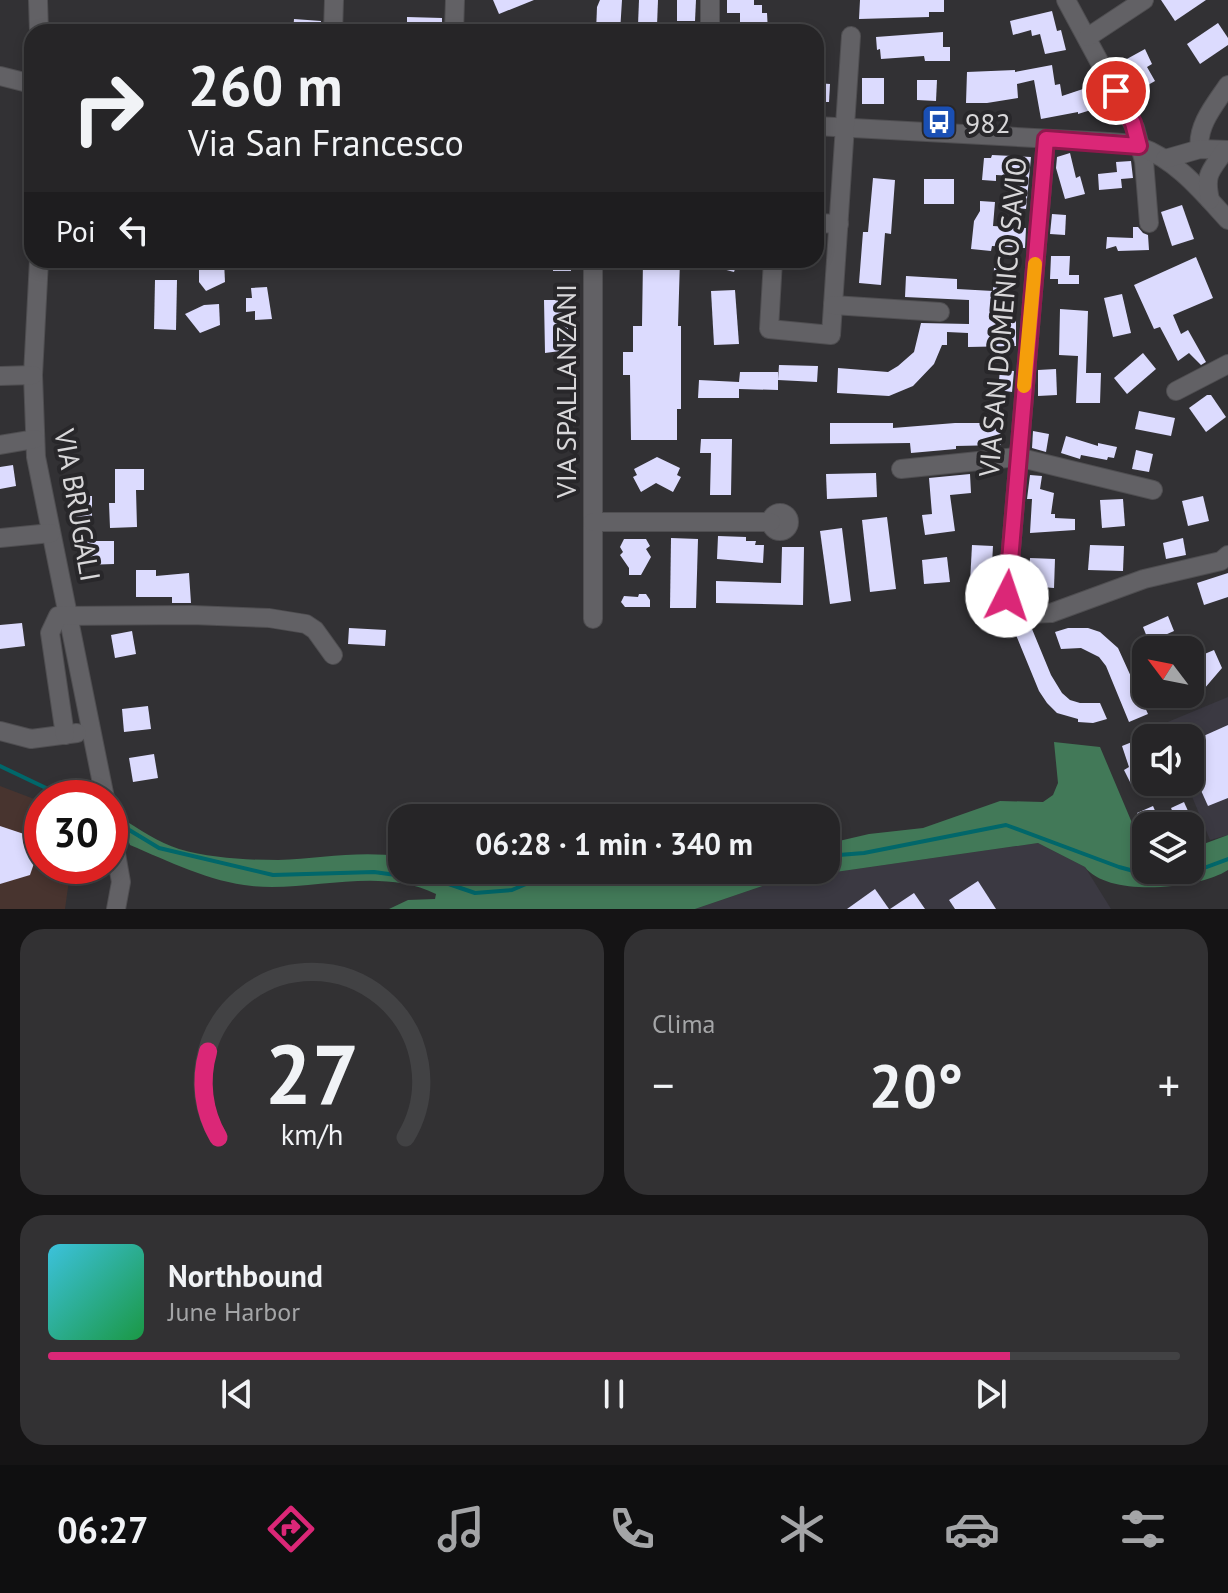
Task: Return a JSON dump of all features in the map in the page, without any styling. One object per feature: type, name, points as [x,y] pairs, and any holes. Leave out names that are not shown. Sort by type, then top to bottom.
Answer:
[{"type":"street","points":[[38,0],[39,24]]},
{"type":"street","points":[[333,24],[334,0]]},
{"type":"street","points":[[454,24],[455,0]]},
{"type":"street","points":[[710,0],[710,24]]},
{"type":"street","points":[[1066,0],[1133,123],[1144,161],[1149,223]]},
{"type":"street","points":[[1088,37],[1144,0]]},
{"type":"street","points":[[773,268],[769,329],[831,335],[851,36]]},
{"type":"street","points":[[0,76],[24,82]]},
{"type":"street","points":[[1200,149],[1199,139],[1204,124],[1228,85]]},
{"type":"street","points":[[824,127],[1139,146],[1165,159],[1228,220]]},
{"type":"street","name":"VIA SAN DOMENICO SAVIO","points":[[1046,139],[1007,596],[1013,605],[1027,614],[1051,613],[1144,579],[1221,561],[1228,555]]},
{"type":"street","points":[[1165,159],[1200,149],[1226,150]]},
{"type":"street","points":[[1210,200],[1206,183],[1209,171],[1226,150]]},
{"type":"street","points":[[824,223],[839,224]]},
{"type":"street","name":"VIA BRUGALI","points":[[39,268],[33,375],[36,457],[102,780]]},
{"type":"street","name":"VIA SPALLANZANI","points":[[593,268],[593,619]]},
{"type":"street","points":[[833,305],[940,312]]},
{"type":"street","points":[[1176,391],[1228,364]]},
{"type":"street","points":[[0,376],[33,375]]},
{"type":"street","points":[[0,445],[35,439]]},
{"type":"street","points":[[901,469],[1017,457],[1153,490]]},
{"type":"street","name":"VIA SPALLANZANI","points":[[593,522],[771,522]]},
{"type":"street","points":[[0,538],[51,533]]},
{"type":"street","name":"VIA BRUGALI","points":[[65,735],[50,633],[58,616],[68,616]]},
{"type":"street","points":[[68,616],[269,618],[306,624],[315,630],[333,655]]},
{"type":"street","points":[[0,731],[31,739],[92,730]]},
{"type":"street","points":[[116,909],[121,884]]},
{"type":"street","points":[[122,884],[129,909]]},
{"type":"shaded area","points":[[1228,697],[1228,835],[1210,840],[1204,826],[1204,812],[1198,812],[1192,796],[1204,796],[1204,724],[1163,724]]},
{"type":"shaded area","points":[[0,786],[24,795],[24,884],[68,884],[65,909],[0,909]]},
{"type":"shaded area","points":[[1038,843],[1085,867],[1111,909],[695,909],[768,884],[840,884],[840,871]]},
{"type":"green space","points":[[1054,742],[1100,747],[1132,823],[1132,884],[1186,884],[1133,887],[1113,883],[1038,843],[840,871],[840,841],[923,828],[1000,801],[1043,802],[1053,795],[1058,783]]},
{"type":"green space","points":[[128,822],[156,839],[203,855],[278,860],[386,855],[388,882],[275,887],[236,884],[190,870],[130,845]]},
{"type":"green space","points":[[1228,835],[1228,870],[1204,880],[1204,844]]},
{"type":"green space","points":[[403,884],[768,884],[695,909],[389,909],[408,900],[435,899],[436,894]]},
{"type":"building","points":[[493,0],[534,0],[499,14]]},
{"type":"building","points":[[600,0],[622,0],[620,24],[596,24]]},
{"type":"building","points":[[639,0],[658,0],[657,24],[638,24]]},
{"type":"building","points":[[677,0],[696,0],[695,21],[677,21]]},
{"type":"building","points":[[727,0],[754,0],[754,5],[762,5],[762,13],[767,13],[768,24],[740,24],[740,13],[727,13]]},
{"type":"building","points":[[860,0],[944,0],[944,12],[929,12],[929,17],[859,19]]},
{"type":"building","points":[[1161,0],[1206,0],[1175,21]]},
{"type":"building","points":[[1052,11],[1066,50],[1045,54],[1040,34],[1032,36],[1031,30],[1013,35],[1010,21]]},
{"type":"building","points":[[407,17],[442,18],[442,24],[407,24]]},
{"type":"building","points":[[294,19],[321,21],[321,24],[294,24]]},
{"type":"building","points":[[1218,23],[1228,38],[1228,45],[1200,64],[1187,44]]},
{"type":"building","points":[[943,32],[943,47],[950,47],[950,61],[925,61],[924,56],[881,59],[880,49],[877,50],[876,37]]},
{"type":"building","points":[[1145,49],[1152,64],[1147,67],[1155,81],[1141,89],[1125,60]]},
{"type":"building","points":[[1052,65],[1055,85],[1060,84],[1062,96],[1098,84],[1107,105],[1078,114],[1041,119],[1034,80],[1017,84],[1018,98],[966,103],[967,72],[1015,72]]},
{"type":"building","points":[[862,78],[884,78],[884,104],[862,104]]},
{"type":"building","points":[[917,80],[937,80],[936,101],[917,100]]},
{"type":"building","points":[[824,84],[830,84],[829,102],[824,102]]},
{"type":"building","points":[[1070,153],[1076,178],[1080,176],[1085,194],[1065,199],[1056,168],[1057,157]]},
{"type":"building","points":[[992,155],[1031,157],[1026,209],[1011,207],[1015,176],[996,175],[996,181],[982,180],[984,158],[991,158]]},
{"type":"building","points":[[1131,161],[1133,178],[1121,179],[1122,188],[1099,190],[1098,174],[1117,172],[1116,162]]},
{"type":"building","points":[[873,178],[895,180],[891,234],[885,233],[881,285],[859,283],[863,232],[868,232]]},
{"type":"building","points":[[924,179],[954,179],[954,204],[924,204]]},
{"type":"building","points":[[980,201],[995,202],[993,226],[1026,228],[1025,248],[992,246],[991,251],[971,249]]},
{"type":"building","points":[[1182,205],[1194,239],[1172,246],[1161,212]]},
{"type":"building","points":[[1052,214],[1066,215],[1065,235],[1050,234]]},
{"type":"building","points":[[1133,227],[1148,235],[1149,250],[1118,251],[1116,246],[1106,249],[1107,237],[1133,238]]},
{"type":"building","points":[[1051,256],[1070,256],[1069,275],[1079,275],[1079,284],[1058,284],[1058,279],[1050,279]]},
{"type":"building","points":[[1196,257],[1213,298],[1173,315],[1181,334],[1188,330],[1206,362],[1201,365],[1189,353],[1178,361],[1160,327],[1154,329],[1134,285]]},
{"type":"building","points":[[199,268],[224,268],[225,282],[206,291],[199,282]]},
{"type":"building","points":[[553,268],[571,268],[571,271],[553,271]]},
{"type":"building","points":[[643,268],[680,268],[681,409],[677,409],[677,440],[631,440],[630,375],[623,375],[623,352],[633,352],[633,326],[642,326]]},
{"type":"building","points":[[994,268],[1011,269],[1010,284],[1003,284],[1002,320],[1016,320],[1016,346],[968,347],[968,333],[947,332],[947,345],[942,345],[934,364],[913,386],[889,396],[837,393],[838,368],[888,372],[914,352],[921,323],[969,324],[969,300],[905,297],[906,276],[957,279],[957,289],[993,291]]},
{"type":"building","points":[[155,280],[177,280],[176,330],[154,329]]},
{"type":"building","points":[[267,287],[272,319],[255,320],[255,311],[246,312],[246,298],[252,298],[251,288]]},
{"type":"building","points":[[735,290],[739,344],[714,345],[711,291]]},
{"type":"building","points":[[1122,294],[1131,333],[1113,337],[1104,298]]},
{"type":"building","points":[[544,300],[568,304],[568,350],[545,353]]},
{"type":"building","points":[[219,304],[220,325],[200,333],[185,314],[204,305]]},
{"type":"building","points":[[1060,309],[1088,311],[1086,373],[1101,373],[1100,403],[1076,403],[1078,356],[1059,355]]},
{"type":"building","points":[[1143,353],[1156,369],[1127,394],[1114,378]]},
{"type":"building","points":[[779,365],[818,366],[817,382],[778,380]]},
{"type":"building","points":[[1056,369],[1057,395],[1038,396],[1038,370]]},
{"type":"building","points":[[1000,370],[1014,371],[1012,392],[998,390]]},
{"type":"building","points":[[740,372],[778,372],[778,390],[739,389],[739,398],[698,398],[699,380],[739,382]]},
{"type":"building","points":[[1211,395],[1226,417],[1206,432],[1189,408]]},
{"type":"building","points":[[1139,411],[1175,418],[1171,436],[1135,429]]},
{"type":"building","points":[[830,423],[893,423],[893,428],[1001,423],[1001,445],[956,446],[956,449],[911,453],[910,443],[830,444]]},
{"type":"building","points":[[1033,431],[1049,434],[1046,452],[1032,448]]},
{"type":"building","points":[[1066,436],[1098,446],[1098,443],[1117,447],[1114,458],[1108,457],[1107,460],[1081,455],[1080,459],[1061,453]]},
{"type":"building","points":[[701,439],[732,439],[731,495],[710,495],[711,453],[700,453]]},
{"type":"building","points":[[1136,450],[1153,454],[1149,472],[1132,469]]},
{"type":"building","points":[[657,457],[680,468],[677,475],[681,477],[673,492],[656,483],[641,492],[633,477],[637,475],[634,469]]},
{"type":"building","points":[[13,465],[16,486],[0,489],[0,467]]},
{"type":"building","points":[[115,469],[144,469],[144,490],[136,490],[137,527],[110,528],[109,503],[115,503]]},
{"type":"building","points":[[876,473],[877,497],[827,499],[826,474]]},
{"type":"building","points":[[970,474],[971,493],[950,495],[955,531],[925,535],[922,515],[932,514],[929,478]]},
{"type":"building","points":[[1030,475],[1042,476],[1040,489],[1054,493],[1051,514],[1055,514],[1055,518],[1075,519],[1075,530],[1030,533],[1032,499],[1027,499]]},
{"type":"building","points":[[92,496],[92,516],[69,517],[69,497]]},
{"type":"building","points":[[1203,496],[1209,521],[1188,526],[1182,501]]},
{"type":"building","points":[[1123,499],[1125,526],[1102,528],[1100,500]]},
{"type":"building","points":[[887,517],[896,589],[870,592],[862,520]]},
{"type":"building","points":[[842,528],[851,601],[830,604],[820,531]]},
{"type":"building","points":[[718,536],[746,537],[746,541],[756,541],[755,545],[764,545],[763,563],[717,559]]},
{"type":"building","points":[[671,538],[698,539],[696,608],[670,608]]},
{"type":"building","points":[[1183,538],[1186,555],[1166,559],[1163,543]]},
{"type":"building","points":[[624,539],[646,539],[650,546],[646,549],[651,557],[641,575],[629,575],[629,568],[620,555]]},
{"type":"building","points":[[84,541],[114,541],[114,564],[85,565]]},
{"type":"building","points":[[972,545],[993,546],[991,584],[970,583]]},
{"type":"building","points":[[1090,545],[1124,546],[1123,571],[1088,570]]},
{"type":"building","points":[[782,547],[804,547],[803,605],[716,603],[716,581],[781,583]]},
{"type":"building","points":[[947,557],[950,582],[924,584],[922,560]]},
{"type":"building","points":[[1030,558],[1055,559],[1054,588],[1028,586]]},
{"type":"building","points":[[136,570],[156,570],[156,576],[189,573],[191,603],[172,603],[172,597],[136,597]]},
{"type":"building","points":[[1228,573],[1228,597],[1204,605],[1197,583]]},
{"type":"building","points":[[639,594],[646,594],[650,607],[625,607],[621,602],[624,596],[638,597]]},
{"type":"building","points":[[1168,616],[1174,631],[1163,636],[1147,636],[1143,627]]},
{"type":"building","points":[[22,623],[25,646],[0,649],[0,625]]},
{"type":"building","points":[[349,628],[386,630],[385,646],[348,644]]},
{"type":"building","points":[[1068,628],[1088,628],[1100,632],[1118,648],[1132,679],[1132,708],[1145,708],[1148,714],[1129,722],[1106,666],[1099,657],[1081,648],[1061,649],[1055,632]]},
{"type":"building","points":[[1032,629],[1062,693],[1080,703],[1100,703],[1107,719],[1093,723],[1078,722],[1078,719],[1057,713],[1047,703],[1016,635]]},
{"type":"building","points":[[132,631],[136,654],[115,658],[111,635]]},
{"type":"building","points":[[1214,650],[1222,668],[1204,689],[1204,654]]},
{"type":"building","points":[[148,706],[151,729],[124,732],[122,709]]},
{"type":"building","points":[[1228,725],[1228,798],[1208,806],[1204,796],[1204,736]]},
{"type":"building","points":[[1132,742],[1132,786],[1124,770],[1129,767],[1122,746]]},
{"type":"building","points":[[154,754],[158,778],[133,782],[129,758]]},
{"type":"building","points":[[1184,802],[1188,812],[1173,812],[1171,808]]},
{"type":"building","points":[[1153,806],[1156,812],[1139,812]]},
{"type":"building","points":[[0,826],[24,834],[24,877],[0,884]]},
{"type":"building","points":[[978,881],[996,909],[955,909],[949,900]]},
{"type":"building","points":[[875,889],[889,909],[847,909]]},
{"type":"building","points":[[914,893],[925,909],[890,909]]},
{"type":"waterway","points":[[0,766],[29,780]]},
{"type":"waterway","points":[[840,855],[1006,825],[1119,867],[1156,877],[1185,875],[1228,859]]},
{"type":"waterway","points":[[128,829],[159,848],[273,875],[388,874]]},
{"type":"waterway","points":[[449,884],[475,893],[512,890],[526,884]]},
{"type":"slow traffic","points":[[1024,386],[1035,264]]},
{"type":"place","name":"982","points":[[939,122]]},
{"type":"route","points":[[1007,596],[1046,139],[1139,146],[1133,123],[1116,91]]}]
